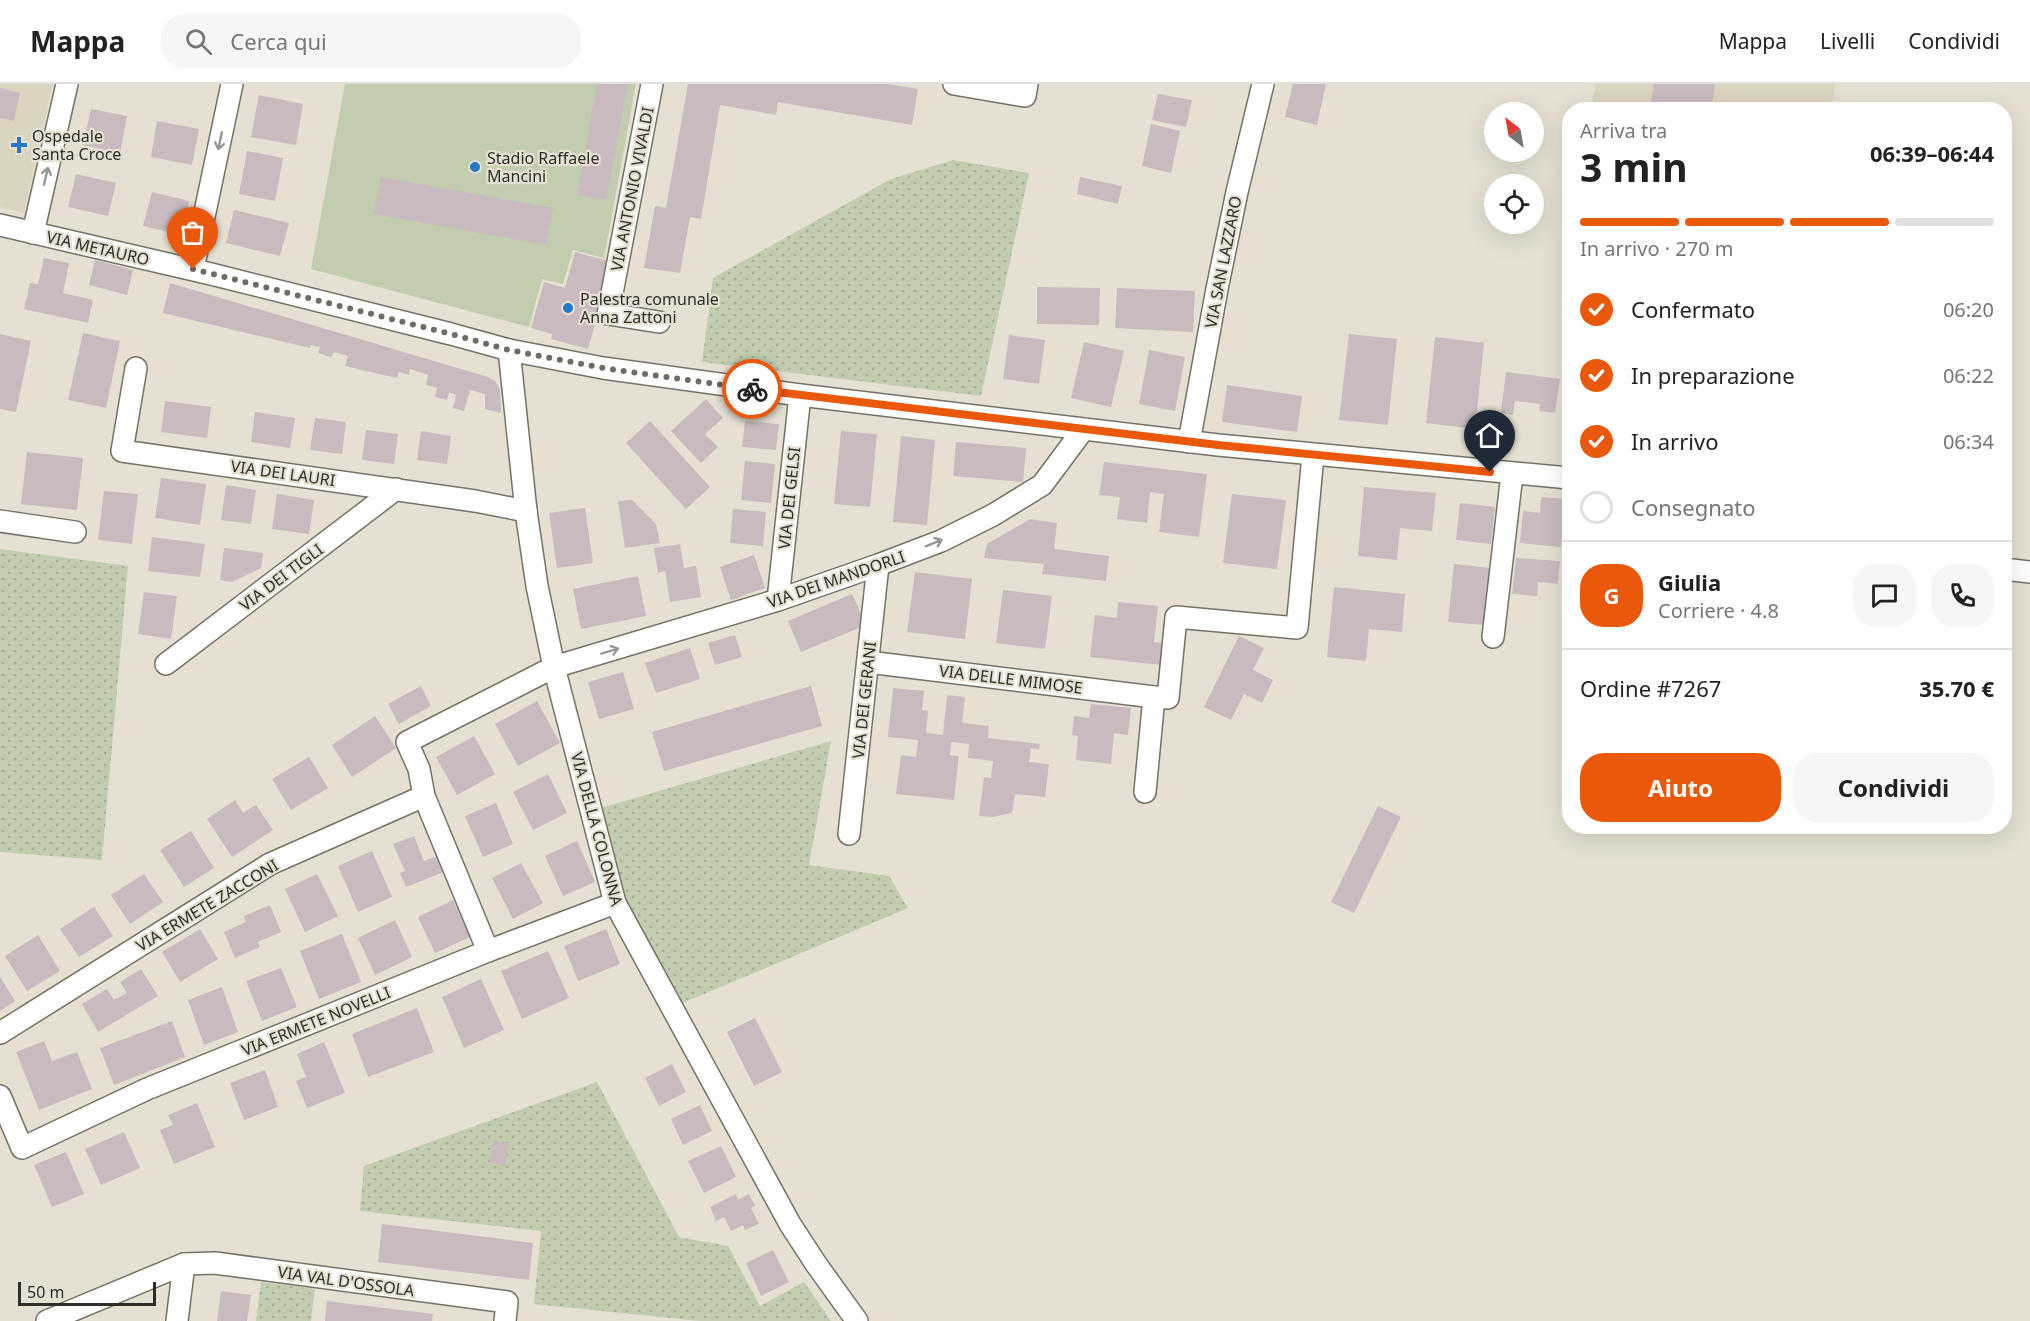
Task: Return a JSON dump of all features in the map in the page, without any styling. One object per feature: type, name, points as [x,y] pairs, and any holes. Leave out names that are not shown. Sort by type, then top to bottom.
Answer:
[{"type":"street","points":[[33,233],[67,84]]},
{"type":"street","points":[[193,269],[232,84]]},
{"type":"street","name":"VIA ANTONIO VIVALDI","points":[[652,84],[608,314],[659,322]]},
{"type":"street","points":[[954,84],[1026,90]]},
{"type":"street","name":"VIA SAN LAZZARO","points":[[1189,442],[1221,267],[1263,84]]},
{"type":"street","name":"VIA METAURO","points":[[0,225],[193,269],[509,350],[615,370],[1083,430],[1313,455],[1562,478]]},
{"type":"street","name":"VIA DELLA COLONNA","points":[[509,350],[513,370],[526,511],[537,586],[554,667],[615,903],[790,1224],[857,1321]]},
{"type":"street","name":"VIA DEI LAURI","points":[[136,368],[122,451],[396,489],[526,511]]},
{"type":"street","name":"VIA DEI GELSI","points":[[778,600],[800,395]]},
{"type":"street","name":"VIA DEI MANDORLI","points":[[424,796],[419,770],[407,742],[554,667],[778,600],[878,566],[941,541],[993,515],[1042,485],[1083,430]]},
{"type":"street","points":[[1146,792],[1154,696],[1168,698],[1176,617],[1297,628],[1313,455]]},
{"type":"street","points":[[1493,637],[1512,474]]},
{"type":"street","name":"VIA DEI TIGLI","points":[[166,664],[396,489]]},
{"type":"street","points":[[0,521],[75,532]]},
{"type":"street","name":"VIA DEI GERANI","points":[[849,834],[878,566]]},
{"type":"street","points":[[2012,570],[2030,572]]},
{"type":"street","name":"VIA DELLE MIMOSE","points":[[868,662],[1154,696]]},
{"type":"street","points":[[424,796],[488,951]]},
{"type":"street","name":"VIA ERMETE ZACCONI","points":[[0,1033],[270,864],[424,796]]},
{"type":"street","name":"VIA ERMETE NOVELLI","points":[[0,1096],[22,1148],[147,1089],[488,951],[615,903]]},
{"type":"street","points":[[47,1321],[184,1263],[177,1321]]},
{"type":"street","name":"VIA VAL D'OSSOLA","points":[[184,1263],[215,1263],[506,1312]]},
{"type":"shaded area","name":"Ospedale Santa Croce","points":[[0,84],[53,84],[24,213],[0,207]]},
{"type":"shaded area","points":[[1596,84],[1835,84],[1833,102],[1592,102]]},
{"type":"green space","name":"Stadio Raffaele Mancini","points":[[345,84],[636,84],[604,258],[573,250],[563,284],[542,279],[529,327],[311,269]]},
{"type":"green space","points":[[953,160],[1029,173],[981,396],[702,362],[713,278],[891,179]]},
{"type":"green space","points":[[0,549],[128,566],[102,860],[0,852]]},
{"type":"green space","points":[[831,741],[809,865],[889,876],[908,908],[680,1004],[620,901],[597,809]]},
{"type":"green space","points":[[597,1082],[679,1237],[728,1246],[760,1306],[804,1282],[831,1321],[700,1321],[534,1304],[541,1231],[360,1211],[364,1166]]},
{"type":"green space","points":[[261,1282],[315,1289],[311,1321],[256,1321]]},
{"type":"building","points":[[597,84],[628,84],[606,200],[577,195]]},
{"type":"building","points":[[688,84],[887,84],[918,89],[912,125],[778,102],[776,115],[720,105],[701,219],[690,217],[680,273],[644,268],[655,206],[666,208]]},
{"type":"building","points":[[1293,84],[1326,84],[1317,125],[1285,117]]},
{"type":"building","points":[[1654,84],[1715,84],[1712,102],[1651,102]]},
{"type":"building","points":[[0,88],[20,93],[14,121],[0,118]]},
{"type":"building","points":[[1158,94],[1192,100],[1186,127],[1152,120]]},
{"type":"building","points":[[259,95],[303,104],[296,145],[251,137]]},
{"type":"building","points":[[91,109],[127,116],[120,153],[83,145]]},
{"type":"building","points":[[157,121],[199,129],[192,165],[151,157]]},
{"type":"building","points":[[1151,124],[1180,131],[1171,173],[1142,166]]},
{"type":"building","points":[[247,151],[283,158],[275,201],[239,194]]},
{"type":"building","points":[[76,174],[116,183],[108,216],[68,207]]},
{"type":"building","points":[[381,177],[553,208],[546,245],[374,214]]},
{"type":"building","points":[[1080,177],[1122,186],[1118,204],[1077,194]]},
{"type":"building","points":[[152,192],[189,201],[181,235],[143,226]]},
{"type":"building","points":[[234,210],[289,223],[280,256],[226,243]]},
{"type":"building","name":"Palestra comunale Anna Zattoni","points":[[575,252],[612,262],[588,349],[551,339],[552,334],[531,328],[544,282],[565,288]]},
{"type":"building","points":[[44,258],[69,263],[63,293],[93,300],[88,323],[24,309],[30,283],[38,284]]},
{"type":"building","points":[[95,260],[133,270],[127,295],[89,285]]},
{"type":"building","points":[[170,283],[488,377],[496,382],[500,390],[501,413],[485,409],[485,394],[470,390],[464,411],[453,408],[456,395],[449,392],[447,400],[435,397],[437,388],[426,385],[428,375],[410,369],[409,375],[399,372],[397,378],[345,366],[348,356],[334,352],[331,357],[318,353],[320,347],[310,345],[310,348],[163,313]]},
{"type":"building","points":[[1037,287],[1100,288],[1099,325],[1037,324]]},
{"type":"building","points":[[1117,288],[1195,291],[1193,332],[1115,328]]},
{"type":"building","points":[[83,333],[120,341],[106,408],[68,400]]},
{"type":"building","points":[[0,334],[31,341],[16,412],[0,409]]},
{"type":"building","points":[[1349,334],[1397,339],[1388,425],[1339,420]]},
{"type":"building","points":[[1009,335],[1045,340],[1039,384],[1003,379]]},
{"type":"building","points":[[1435,337],[1484,343],[1475,429],[1426,423]]},
{"type":"building","points":[[1084,342],[1124,351],[1111,407],[1071,398]]},
{"type":"building","points":[[1149,350],[1185,357],[1175,411],[1139,404]]},
{"type":"building","points":[[1506,372],[1560,379],[1555,413],[1539,411],[1540,404],[1515,401],[1513,415],[1501,413]]},
{"type":"building","points":[[1227,385],[1302,396],[1297,432],[1222,422]]},
{"type":"building","points":[[706,399],[723,418],[705,434],[718,447],[701,463],[671,431]]},
{"type":"building","points":[[165,401],[211,407],[207,438],[161,432]]},
{"type":"building","points":[[255,412],[295,418],[290,448],[251,442]]},
{"type":"building","points":[[315,418],[346,422],[342,454],[310,450]]},
{"type":"building","points":[[650,421],[710,487],[686,509],[626,443]]},
{"type":"building","points":[[745,421],[779,424],[776,450],[742,447]]},
{"type":"building","points":[[366,430],[398,434],[394,464],[362,460]]},
{"type":"building","points":[[421,431],[451,436],[447,464],[417,460]]},
{"type":"building","points":[[841,431],[877,434],[870,507],[834,504]]},
{"type":"building","points":[[901,436],[935,440],[927,525],[893,522]]},
{"type":"building","points":[[956,442],[1026,448],[1023,482],[953,476]]},
{"type":"building","points":[[27,452],[83,458],[77,510],[21,504]]},
{"type":"building","points":[[745,461],[775,464],[771,503],[741,500]]},
{"type":"building","points":[[1104,462],[1207,474],[1199,537],[1159,532],[1164,494],[1150,492],[1147,523],[1117,519],[1120,497],[1099,495]]},
{"type":"building","points":[[161,478],[206,484],[200,525],[155,518]]},
{"type":"building","points":[[226,485],[256,490],[251,524],[221,520]]},
{"type":"building","points":[[1364,487],[1436,493],[1432,531],[1400,528],[1397,560],[1358,556]]},
{"type":"building","points":[[104,491],[138,494],[132,544],[98,540]]},
{"type":"building","points":[[277,494],[314,500],[309,534],[272,529]]},
{"type":"building","points":[[1232,494],[1286,500],[1277,569],[1223,563]]},
{"type":"building","points":[[1541,497],[1562,499],[1561,547],[1520,543],[1523,511],[1540,513]]},
{"type":"building","points":[[632,500],[656,524],[660,543],[625,548],[618,501]]},
{"type":"building","points":[[1460,503],[1495,507],[1491,544],[1456,540]]},
{"type":"building","points":[[585,508],[593,563],[557,568],[549,513]]},
{"type":"building","points":[[733,509],[766,512],[763,546],[730,543]]},
{"type":"building","points":[[1030,519],[1057,523],[1054,549],[1109,556],[1106,581],[1042,574],[1044,564],[984,558],[987,544]]},
{"type":"building","points":[[152,537],[205,544],[200,577],[148,571]]},
{"type":"building","points":[[680,544],[684,568],[696,566],[701,597],[670,602],[665,571],[658,573],[654,548]]},
{"type":"building","points":[[224,548],[263,553],[261,568],[232,582],[220,580]]},
{"type":"building","points":[[754,555],[765,588],[731,600],[720,567]]},
{"type":"building","points":[[1516,558],[1560,561],[1558,584],[1538,582],[1537,596],[1512,594]]},
{"type":"building","points":[[1454,564],[1490,568],[1484,625],[1448,622]]},
{"type":"building","points":[[915,572],[972,579],[965,639],[907,632]]},
{"type":"building","points":[[638,576],[646,616],[581,629],[573,589]]},
{"type":"building","points":[[1334,587],[1405,594],[1402,632],[1369,629],[1366,661],[1327,657]]},
{"type":"building","points":[[1003,590],[1052,596],[1045,649],[996,643]]},
{"type":"building","points":[[144,592],[177,596],[171,639],[138,634]]},
{"type":"building","points":[[852,594],[866,625],[801,652],[788,621]]},
{"type":"building","points":[[1118,602],[1158,606],[1154,642],[1162,643],[1160,665],[1090,657],[1095,615],[1117,618]]},
{"type":"building","points":[[735,635],[742,657],[715,665],[708,643]]},
{"type":"building","points":[[1239,636],[1264,648],[1253,670],[1273,680],[1262,703],[1244,694],[1231,720],[1204,707]]},
{"type":"building","points":[[690,648],[700,679],[656,693],[645,663]]},
{"type":"building","points":[[623,672],[634,709],[599,719],[588,682]]},
{"type":"building","points":[[421,686],[431,706],[399,724],[388,704]]},
{"type":"building","points":[[811,686],[822,726],[664,771],[652,732]]},
{"type":"building","points":[[893,688],[924,691],[922,710],[928,711],[926,733],[943,735],[947,695],[965,697],[962,723],[989,726],[988,738],[1040,744],[1039,749],[1031,748],[1029,762],[1049,764],[1045,797],[1015,794],[1012,813],[993,817],[979,816],[984,777],[991,778],[993,761],[968,758],[969,744],[951,742],[950,755],[959,756],[954,800],[896,794],[901,755],[916,757],[918,740],[888,737]]},
{"type":"building","points":[[537,701],[560,743],[518,766],[495,724]]},
{"type":"building","points":[[1091,704],[1131,708],[1128,735],[1114,733],[1111,764],[1076,760],[1078,736],[1072,735],[1074,716],[1089,718]]},
{"type":"building","points":[[375,716],[396,748],[352,777],[332,745]]},
{"type":"building","points":[[474,736],[495,774],[457,795],[436,757]]},
{"type":"building","points":[[309,757],[328,788],[291,810],[272,779]]},
{"type":"building","points":[[548,774],[567,813],[533,830],[513,792]]},
{"type":"building","points":[[235,800],[243,813],[256,805],[273,830],[232,857],[207,819]]},
{"type":"building","points":[[496,803],[513,844],[483,857],[465,816]]},
{"type":"building","points":[[1378,806],[1401,817],[1354,913],[1331,902]]},
{"type":"building","points":[[191,831],[214,868],[184,887],[160,850]]},
{"type":"building","points":[[414,836],[424,861],[437,856],[444,872],[406,887],[400,873],[405,871],[393,844]]},
{"type":"building","points":[[577,841],[595,882],[563,896],[545,856]]},
{"type":"building","points":[[372,851],[392,897],[358,912],[338,866]]},
{"type":"building","points":[[521,863],[543,903],[513,919],[492,878]]},
{"type":"building","points":[[144,874],[163,902],[130,924],[111,895]]},
{"type":"building","points":[[317,874],[338,916],[305,932],[285,889]]},
{"type":"building","points":[[453,900],[470,937],[435,953],[418,917]]},
{"type":"building","points":[[270,905],[281,932],[258,942],[260,947],[235,958],[224,932],[246,922],[244,916]]},
{"type":"building","points":[[94,907],[113,936],[79,957],[60,929]]},
{"type":"building","points":[[395,920],[412,957],[375,975],[358,938]]},
{"type":"building","points":[[200,929],[218,959],[180,982],[162,952]]},
{"type":"building","points":[[606,929],[620,964],[578,981],[564,946]]},
{"type":"building","points":[[342,934],[361,982],[319,999],[300,951]]},
{"type":"building","points":[[38,935],[60,971],[27,991],[5,956]]},
{"type":"building","points":[[548,951],[569,998],[522,1019],[501,971]]},
{"type":"building","points":[[281,968],[297,1007],[262,1021],[246,981]]},
{"type":"building","points":[[141,969],[158,996],[98,1032],[82,1004],[107,989],[114,1000],[127,993],[120,982]]},
{"type":"building","points":[[0,977],[15,1001],[0,1011]]},
{"type":"building","points":[[481,979],[504,1030],[464,1048],[442,997]]},
{"type":"building","points":[[222,987],[238,1032],[204,1045],[188,1000]]},
{"type":"building","points":[[417,1008],[434,1052],[368,1077],[352,1034]]},
{"type":"building","points":[[755,1018],[782,1072],[754,1086],[727,1032]]},
{"type":"building","points":[[172,1021],[185,1057],[114,1085],[100,1048]]},
{"type":"building","points":[[44,1041],[52,1061],[77,1052],[92,1089],[39,1110],[16,1052]]},
{"type":"building","points":[[324,1042],[345,1093],[307,1108],[296,1081],[306,1077],[297,1054]]},
{"type":"building","points":[[672,1064],[686,1092],[659,1106],[645,1078]]},
{"type":"building","points":[[265,1070],[278,1107],[244,1120],[230,1083]]},
{"type":"building","points":[[197,1103],[215,1147],[174,1164],[160,1130],[173,1125],[168,1115]]},
{"type":"building","points":[[700,1105],[712,1131],[683,1145],[671,1119]]},
{"type":"building","points":[[124,1132],[140,1168],[101,1185],[85,1149]]},
{"type":"building","points":[[493,1140],[509,1143],[505,1166],[489,1163]]},
{"type":"building","points":[[721,1146],[736,1177],[704,1193],[688,1161]]},
{"type":"building","points":[[66,1152],[84,1194],[52,1207],[34,1165]]},
{"type":"building","points":[[736,1194],[738,1200],[749,1194],[755,1206],[751,1208],[759,1224],[745,1230],[743,1225],[731,1231],[724,1217],[716,1221],[710,1207]]},
{"type":"building","points":[[382,1224],[533,1243],[529,1280],[378,1262]]},
{"type":"building","points":[[773,1250],[789,1282],[761,1296],[746,1263]]},
{"type":"building","points":[[221,1291],[251,1295],[247,1321],[217,1321]]},
{"type":"building","points":[[327,1301],[433,1314],[432,1321],[325,1321]]},
{"type":"way so far","points":[[193,269],[509,350],[603,368],[752,389]]},
{"type":"place","name":"Ospedale Santa Croce","points":[[19,145]]},
{"type":"place","name":"Stadio Raffaele Mancini","points":[[475,167]]},
{"type":"place","name":"Palestra comunale Anna Zattoni","points":[[568,308]]},
{"type":"route","points":[[752,389],[1218,445],[1490,472]]}]
